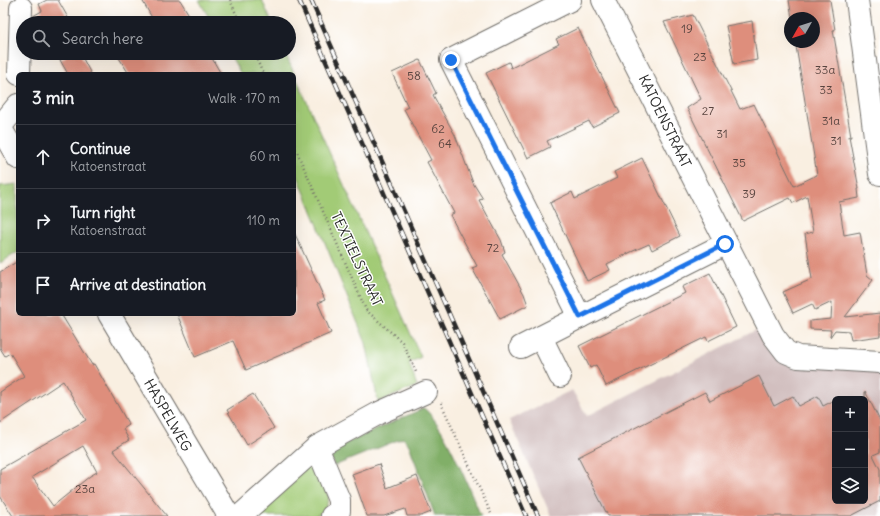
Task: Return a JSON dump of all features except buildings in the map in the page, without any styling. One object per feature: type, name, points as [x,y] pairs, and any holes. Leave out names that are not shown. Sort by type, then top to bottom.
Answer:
[{"type":"street","points":[[570,0],[451,60],[580,317]]},
{"type":"street","name":"KATOENSTRAAT","points":[[603,0],[772,335],[786,352],[798,357],[880,362]]},
{"type":"street","points":[[857,0],[880,174]]},
{"type":"street","points":[[21,8],[21,16]]},
{"type":"street","points":[[20,60],[20,72]]},
{"type":"street","points":[[16,107],[0,127],[16,155]]},
{"type":"street","points":[[521,347],[725,244]]},
{"type":"street","name":"HASPELWEG","points":[[110,316],[229,516]]},
{"type":"street","points":[[541,337],[560,376]]},
{"type":"street","points":[[240,516],[317,447],[379,413],[426,392]]},
{"type":"street","points":[[317,447],[339,500],[339,511],[332,516]]},
{"type":"path","points":[[230,0],[237,16]]},
{"type":"path","points":[[257,60],[262,72]]},
{"type":"path","name":"TEXTIELSTRAAT","points":[[296,150],[366,310],[402,342],[426,392]]},
{"type":"path","points":[[426,392],[439,397],[492,516]]},
{"type":"shaded area","points":[[756,330],[790,362],[880,354],[880,516],[551,516],[509,420],[572,390],[587,416]]},
{"type":"green space","points":[[199,0],[262,0],[269,16],[208,16]]},
{"type":"green space","points":[[233,60],[288,60],[294,72],[240,72]]},
{"type":"green space","points":[[296,78],[421,357],[409,363],[417,386],[378,402],[366,343],[296,172]]},
{"type":"green space","points":[[16,184],[16,253],[0,263],[0,186]]},
{"type":"green space","points":[[424,408],[432,417],[448,443],[481,516],[435,516],[409,445],[403,438],[334,466],[329,451]]},
{"type":"green space","points":[[308,464],[317,472],[329,497],[326,506],[321,513],[315,516],[251,516]]},
{"type":"railway","points":[[299,0],[526,516]]},
{"type":"railway","points":[[311,0],[538,516]]},
{"type":"route","points":[[451,60],[580,317],[725,244]]}]
